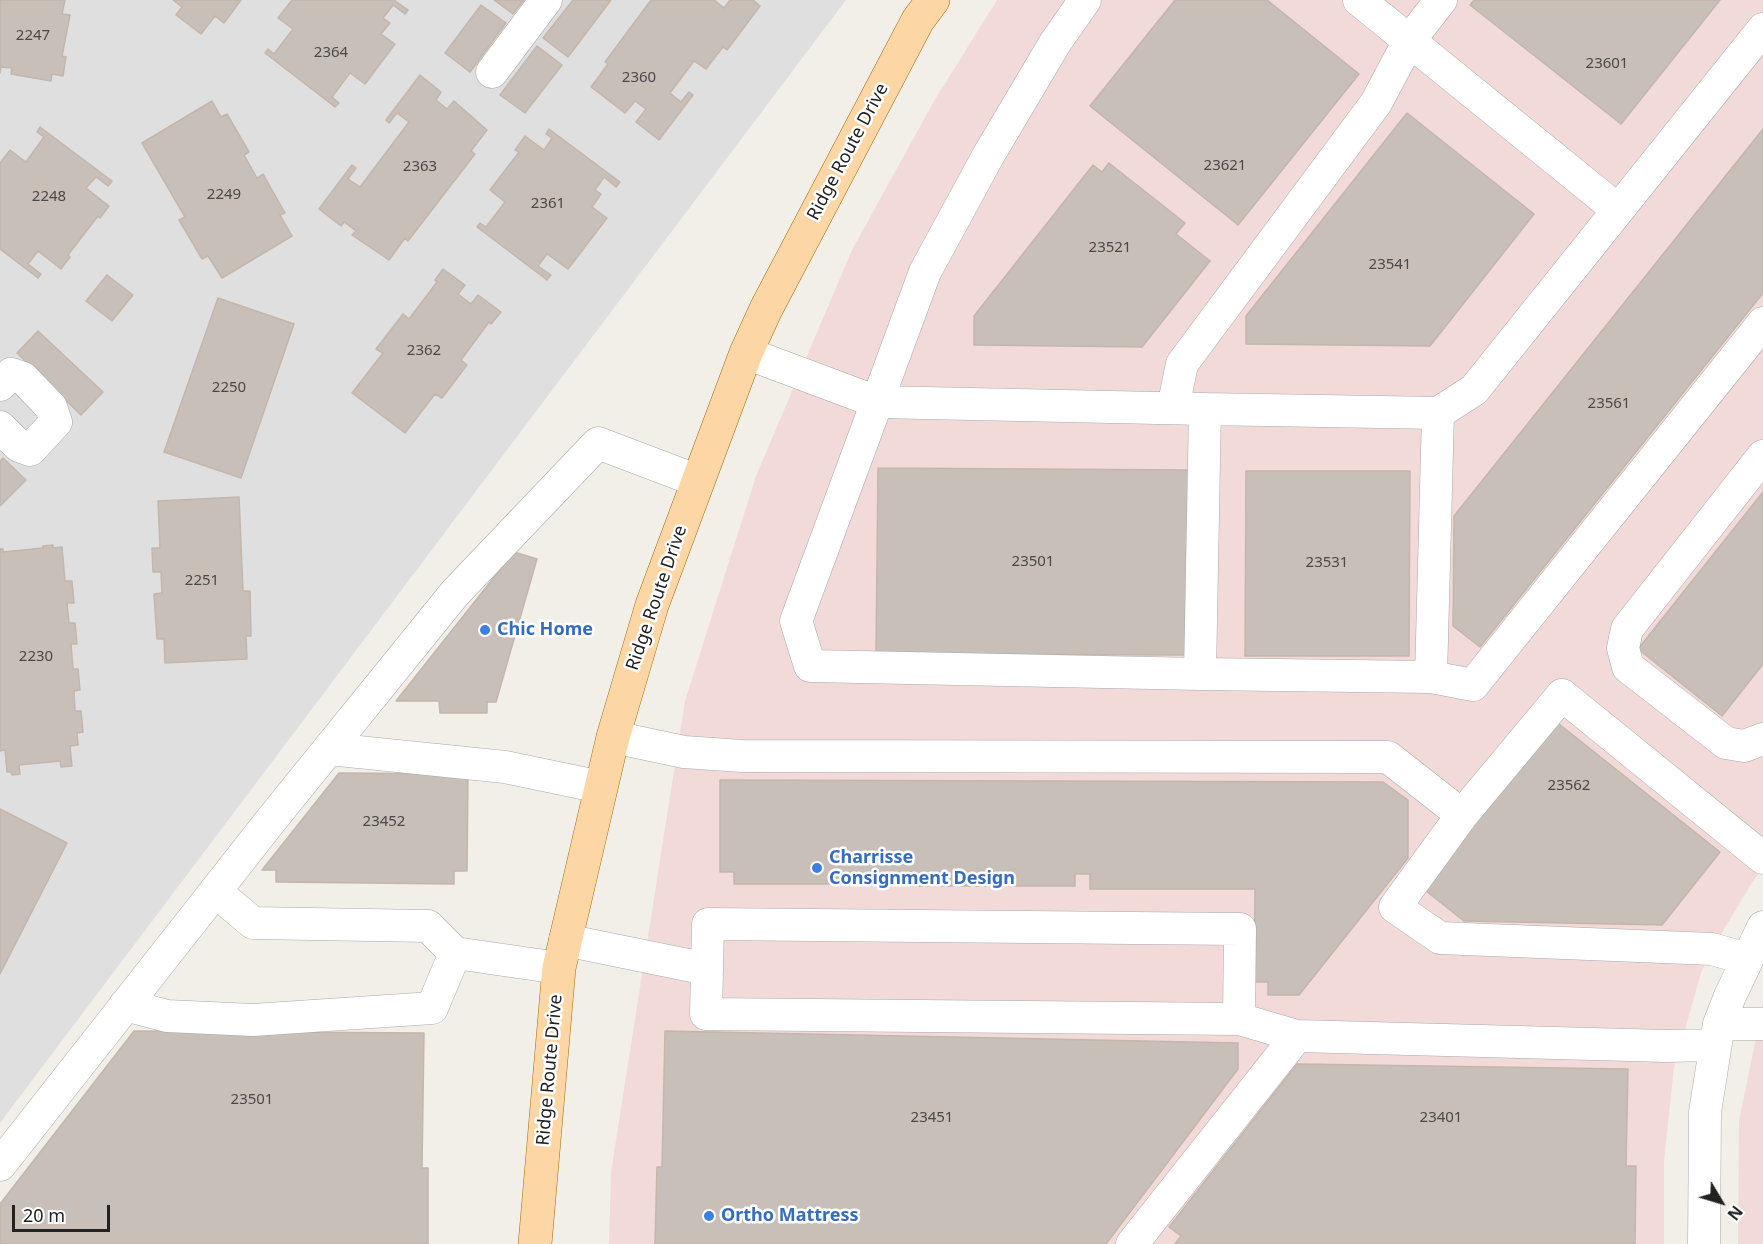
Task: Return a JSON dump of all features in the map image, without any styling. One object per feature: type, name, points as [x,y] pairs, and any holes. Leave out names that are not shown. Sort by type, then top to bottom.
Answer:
[{"type":"main road","name":"Ridge Route Drive","points":[[535,1244],[562,954],[613,737],[652,604],[746,352],[766,309],[918,20],[933,0]]},
{"type":"street","points":[[492,72],[546,0]]},
{"type":"street","points":[[1085,0],[1055,43],[988,156],[925,272],[796,621],[810,666],[1431,677],[1473,686],[1763,323]]},
{"type":"street","points":[[1359,0],[1618,210]]},
{"type":"street","points":[[1173,408],[1182,364],[1376,103],[1409,41],[1441,0]]},
{"type":"street","points":[[746,352],[877,402],[1438,414],[1474,390],[1763,29]]},
{"type":"street","points":[[0,385],[11,374],[23,378],[51,407],[56,422],[30,450],[19,446],[0,427]]},
{"type":"street","points":[[1200,674],[1205,409]]},
{"type":"street","points":[[1431,677],[1438,414]]},
{"type":"street","points":[[0,1166],[215,891],[455,593],[598,443],[698,481]]},
{"type":"street","points":[[1763,456],[1627,629],[1623,648],[1628,667],[1726,743],[1744,746],[1763,740]]},
{"type":"street","points":[[1747,960],[1712,949],[1440,938],[1395,906],[1462,815],[1562,695],[1763,858]]},
{"type":"street","points":[[613,737],[684,752],[742,756],[1388,757],[1462,815]]},
{"type":"street","points":[[329,749],[505,767],[601,787]]},
{"type":"street","points":[[215,891],[253,923],[428,926],[455,952],[562,954],[707,969]]},
{"type":"street","points":[[1239,1019],[1240,929],[708,924],[706,1014],[1239,1019],[1297,1036],[1666,1046],[1763,1024]]},
{"type":"street","points":[[1704,1244],[1705,1112],[1717,1035],[1763,927]]},
{"type":"street","points":[[125,1005],[167,1017],[253,1020],[432,1008],[455,952]]},
{"type":"street","points":[[1132,1244],[1297,1036]]},
{"type":"shaded area","points":[[0,0],[846,0],[0,1123]]},
{"type":"shaded area","points":[[997,0],[1763,0],[1763,868],[1723,931],[1702,970],[1674,1067],[1664,1161],[1664,1244],[609,1244],[611,1172],[685,701],[756,476],[852,250],[934,101]]},
{"type":"shaded area","points":[[1763,1003],[1763,1244],[1738,1244],[1739,1121]]},
{"type":"building","points":[[0,0],[65,0],[62,14],[70,15],[62,56],[66,57],[63,76],[52,74],[51,81],[11,74],[12,68],[1,67],[0,73]]},
{"type":"building","points":[[173,0],[241,0],[224,23],[215,16],[201,34],[176,15],[182,7]]},
{"type":"building","points":[[292,0],[394,0],[408,10],[405,14],[393,5],[383,18],[390,23],[381,34],[395,44],[365,84],[350,73],[332,97],[339,103],[335,107],[265,53],[268,49],[274,54],[293,29],[278,18]]},
{"type":"building","points":[[494,0],[524,0],[513,14]]},
{"type":"building","points":[[573,0],[611,0],[568,57],[543,38]]},
{"type":"building","points":[[651,0],[714,0],[724,8],[730,0],[753,0],[760,6],[727,50],[723,47],[706,69],[694,61],[670,93],[681,102],[689,92],[693,95],[659,140],[636,122],[646,109],[635,101],[625,113],[591,87],[608,64],[605,62]]},
{"type":"building","points":[[1175,0],[1267,0],[1359,74],[1238,225],[1090,106]]},
{"type":"building","points":[[1474,0],[1720,0],[1621,124],[1470,5]]},
{"type":"building","points":[[481,5],[506,23],[470,72],[445,53]]},
{"type":"building","points":[[537,46],[562,65],[525,113],[500,95]]},
{"type":"building","points":[[420,75],[441,92],[436,100],[447,109],[454,101],[487,130],[471,151],[475,154],[408,241],[405,238],[389,260],[352,235],[356,231],[344,222],[341,226],[319,209],[352,165],[356,168],[348,179],[360,187],[409,122],[397,113],[389,123],[386,120]]},
{"type":"building","points":[[212,101],[221,117],[227,114],[249,152],[244,155],[257,178],[263,174],[285,213],[280,215],[292,236],[222,278],[208,256],[202,259],[179,220],[185,217],[142,143]]},
{"type":"building","points":[[1407,113],[1534,214],[1430,346],[1246,344],[1246,316]]},
{"type":"building","points":[[40,127],[112,181],[108,186],[96,177],[86,188],[109,206],[100,218],[98,216],[68,255],[70,257],[61,269],[38,251],[28,264],[41,274],[38,278],[0,249],[0,163],[10,150],[26,162],[44,137],[37,132]]},
{"type":"building","points":[[549,129],[620,182],[616,187],[604,177],[595,190],[601,194],[592,207],[607,218],[568,269],[547,254],[538,266],[551,275],[547,280],[477,227],[480,223],[486,227],[505,202],[490,190],[519,152],[515,150],[525,136],[544,150],[552,138],[546,134]]},
{"type":"building","points":[[1763,129],[1763,293],[1480,647],[1453,626],[1454,516]]},
{"type":"building","points":[[1109,163],[1185,223],[1176,234],[1210,261],[1142,347],[974,345],[974,316],[1093,165],[1102,172]]},
{"type":"building","points":[[443,269],[465,285],[458,294],[471,304],[478,295],[501,312],[491,324],[489,322],[461,360],[467,365],[442,398],[435,394],[405,433],[352,393],[383,353],[376,349],[403,314],[409,319],[437,282],[435,280]]},
{"type":"building","points":[[107,275],[133,295],[112,321],[86,301]]},
{"type":"building","points":[[218,298],[294,324],[241,478],[164,452]]},
{"type":"building","points":[[38,331],[103,392],[81,415],[17,353]]},
{"type":"building","points":[[3,458],[26,480],[0,506],[0,461]]},
{"type":"building","points":[[878,468],[1189,470],[1187,655],[876,654]]},
{"type":"building","points":[[1246,471],[1410,471],[1409,656],[1245,656]]},
{"type":"building","points":[[1763,492],[1763,664],[1722,716],[1638,649]]},
{"type":"building","points":[[239,497],[243,591],[250,591],[251,636],[246,636],[247,659],[165,663],[164,639],[157,639],[154,594],[162,593],[161,572],[153,572],[152,548],[160,548],[158,501]]},
{"type":"building","points":[[53,545],[53,548],[62,547],[65,581],[72,581],[74,603],[67,603],[69,623],[75,623],[77,644],[71,644],[73,669],[78,669],[80,690],[74,691],[75,711],[81,711],[83,732],[77,733],[78,745],[70,746],[72,766],[61,767],[60,761],[19,765],[20,774],[12,775],[11,772],[7,772],[5,750],[0,751],[0,549],[3,549],[3,552]]},
{"type":"building","name":"Chic Home","points":[[514,552],[537,559],[496,702],[487,702],[487,713],[440,713],[439,701],[396,701]]},
{"type":"building","points":[[1554,720],[1720,852],[1662,925],[1464,921],[1421,887]]},
{"type":"building","points":[[339,773],[468,774],[467,871],[454,871],[454,884],[276,882],[276,870],[262,870]]},
{"type":"building","points":[[720,780],[1383,782],[1408,800],[1408,858],[1299,995],[1268,995],[1268,982],[1254,982],[1255,889],[1090,889],[1090,874],[1075,874],[1075,886],[911,886],[912,872],[896,872],[896,884],[734,884],[734,872],[720,872]]},
{"type":"building","points":[[0,809],[67,843],[0,974]]},
{"type":"building","points":[[134,1031],[424,1033],[422,1168],[428,1168],[428,1244],[0,1244],[0,1204]]},
{"type":"building","points":[[665,1031],[1238,1043],[1238,1069],[1106,1244],[655,1244],[657,1167],[662,1167]]},
{"type":"building","points":[[1297,1064],[1628,1069],[1626,1166],[1636,1166],[1635,1244],[1175,1244],[1181,1236],[1169,1227]]},
{"type":"place","name":"Chic Home","points":[[485,630]]},
{"type":"place","name":"Charrisse Consignment Design","points":[[817,868]]},
{"type":"place","name":"Ortho Mattress","points":[[709,1216]]}]
